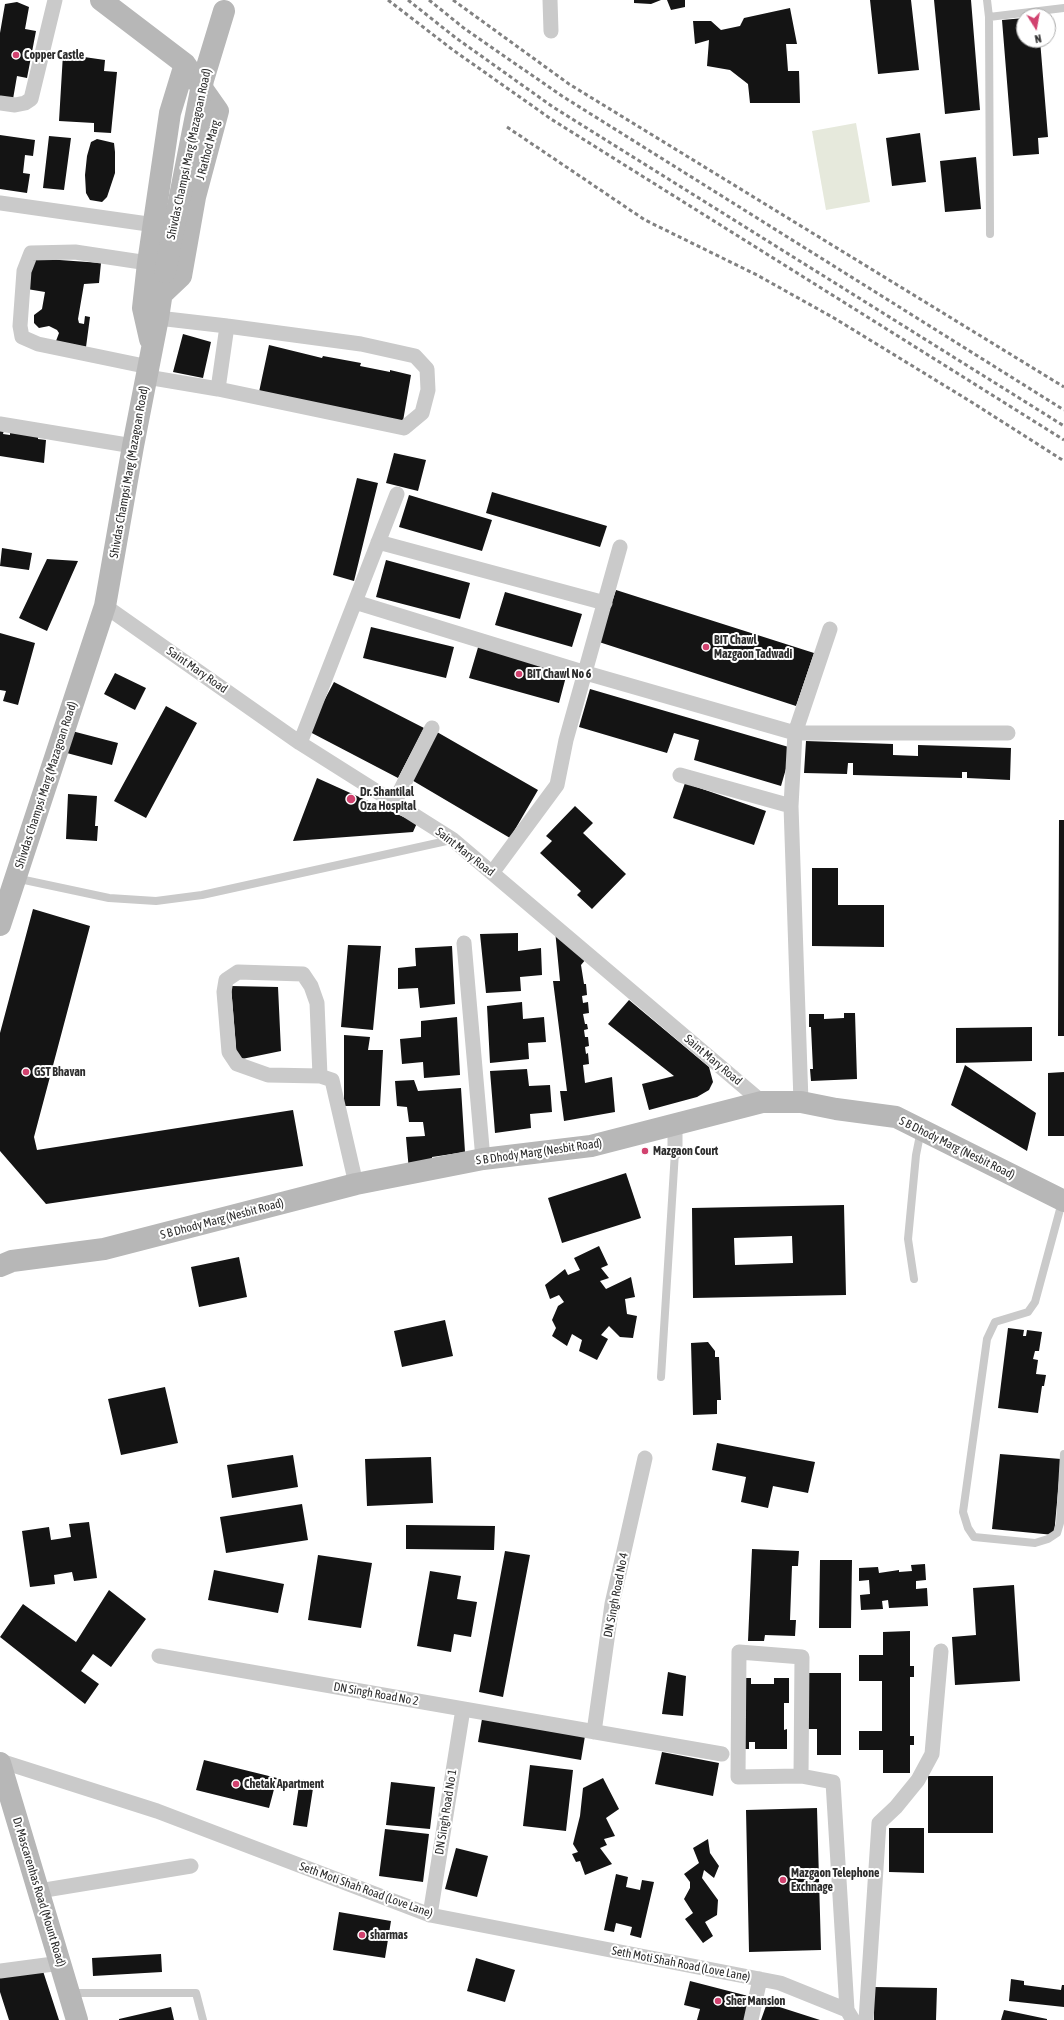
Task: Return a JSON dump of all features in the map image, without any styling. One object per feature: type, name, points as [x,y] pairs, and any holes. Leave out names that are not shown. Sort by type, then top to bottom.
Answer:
[{"type":"street","points":[[0,103],[15,104],[32,99],[55,0]]},
{"type":"street","name":"J Rathod Marg","points":[[101,0],[185,64],[218,111],[195,197],[181,276],[162,294]]},
{"type":"street","points":[[550,0],[551,30]]},
{"type":"street","name":"Shivdas Champsi Marg (Mazagoan Road)","points":[[0,925],[105,606],[133,446],[162,294],[157,268],[203,80],[227,5]]},
{"type":"street","points":[[149,364],[143,308],[157,268],[155,225],[170,113],[185,64]]},
{"type":"street","points":[[0,203],[155,225]]},
{"type":"street","points":[[157,268],[75,252],[31,253],[24,271],[20,326],[22,337],[38,344],[149,364],[218,389],[404,428],[422,413],[428,390],[427,369],[415,356],[362,344],[158,318]]},
{"type":"street","points":[[218,389],[227,326]]},
{"type":"street","points":[[0,424],[133,446]]},
{"type":"street","points":[[300,743],[397,494]]},
{"type":"street","points":[[378,542],[604,603]]},
{"type":"street","points":[[492,873],[557,785],[566,740],[586,673],[620,547]]},
{"type":"street","points":[[355,602],[586,673],[795,733],[1008,732]]},
{"type":"street","name":"Saint Mary Road","points":[[105,606],[300,743],[452,839],[762,1102]]},
{"type":"street","points":[[801,1102],[792,806],[795,733],[830,629]]},
{"type":"street","points":[[394,803],[432,728]]},
{"type":"street","points":[[680,775],[792,806]]},
{"type":"street","points":[[464,943],[483,1160]]},
{"type":"street","points":[[320,1076],[317,1003],[311,986],[303,974],[238,972],[226,980],[224,992],[229,1052],[237,1064],[268,1075],[320,1076],[332,1080],[356,1184]]},
{"type":"street","name":"S B Dhody Marg (Nesbit Road)","points":[[4,1259],[104,1249],[356,1184],[483,1160],[590,1146],[762,1102],[801,1102],[896,1117],[1063,1201]]},
{"type":"street","points":[[675,1152],[676,1125]]},
{"type":"street","name":"DN Singh Road No 4","points":[[594,1732],[612,1604],[645,1458]]},
{"type":"street","points":[[866,2020],[879,1823],[896,1808],[918,1780],[932,1754],[941,1651]]},
{"type":"street","points":[[801,1776],[802,1657],[739,1652],[738,1777],[801,1776],[833,1782],[850,2015]]},
{"type":"street","name":"DN Singh Road No 2","points":[[159,1656],[722,1754]]},
{"type":"street","name":"DN Singh Road No 1","points":[[430,1915],[463,1709]]},
{"type":"street","name":"Seth Moti Shah Road (Love Lane)","points":[[0,1762],[157,1811],[430,1915],[780,1983],[850,2015]]},
{"type":"street","name":"Dr Mascarenhas Road (Mount Road)","points":[[0,1762],[77,2020]]},
{"type":"street","points":[[39,1891],[191,1866]]},
{"type":"street","points":[[0,1971],[61,1963]]},
{"type":"street","points":[[750,2020],[760,1979]]},
{"type":"lane","points":[[987,0],[989,17],[990,234]]},
{"type":"lane","points":[[989,17],[1064,8]]},
{"type":"lane","points":[[16,878],[109,898],[156,901],[202,895],[452,839]]},
{"type":"lane","points":[[914,1279],[908,1239],[916,1155],[921,1130]]},
{"type":"lane","points":[[661,1377],[675,1152]]},
{"type":"lane","points":[[1063,1201],[1035,1302],[1028,1312],[995,1322],[987,1339],[963,1512],[968,1528],[974,1537],[1035,1543],[1048,1539],[1057,1533],[1060,1523],[1064,1454]]},
{"type":"lane","points":[[69,1993],[196,1993],[204,2020]]},
{"type":"shaded area","points":[[856,123],[870,202],[826,210],[812,131]]},
{"type":"building","points":[[634,0],[661,0],[651,4],[634,3]]},
{"type":"building","points":[[667,0],[685,0],[685,7],[671,10]]},
{"type":"building","points":[[870,0],[911,0],[919,70],[878,74]]},
{"type":"building","points":[[934,0],[971,0],[980,110],[945,114]]},
{"type":"building","name":"Copper Castle","points":[[17,2],[29,7],[25,29],[36,31],[27,78],[17,76],[13,99],[0,97],[0,33],[5,4]]},
{"type":"building","points":[[790,8],[797,44],[786,44],[788,71],[799,71],[800,103],[750,103],[748,84],[730,70],[707,66],[709,40],[695,44],[693,21],[711,21],[721,30],[740,26],[744,18]]},
{"type":"building","points":[[1016,19],[1016,48],[1041,48],[1048,137],[1038,138],[1039,154],[1013,156],[1002,20]]},
{"type":"building","points":[[63,54],[105,60],[104,71],[117,72],[111,133],[94,132],[94,123],[59,121]]},
{"type":"building","points":[[920,133],[926,182],[892,186],[886,138]]},
{"type":"building","points":[[0,135],[35,140],[33,156],[25,155],[23,173],[30,174],[27,193],[0,189]]},
{"type":"building","points":[[49,136],[71,138],[64,190],[43,188]]},
{"type":"building","points":[[97,139],[114,143],[115,152],[115,173],[107,197],[102,202],[90,200],[86,193],[85,175],[87,156],[91,142]]},
{"type":"building","points":[[976,157],[981,209],[945,212],[940,161]]},
{"type":"building","points":[[32,258],[101,263],[99,283],[84,284],[78,319],[79,323],[84,324],[85,316],[90,317],[86,347],[56,341],[59,333],[57,330],[49,326],[39,328],[34,323],[34,315],[42,309],[45,292],[27,289]]},
{"type":"building","points":[[183,334],[211,342],[203,378],[173,372]]},
{"type":"building","points":[[269,345],[322,358],[323,356],[361,363],[360,366],[390,372],[390,370],[411,375],[403,421],[259,392]]},
{"type":"building","points":[[0,429],[4,430],[3,434],[10,435],[10,431],[38,435],[38,439],[46,440],[44,463],[0,456]]},
{"type":"building","points":[[394,453],[426,460],[418,491],[386,483]]},
{"type":"building","points":[[357,478],[378,483],[354,581],[333,575]]},
{"type":"building","points":[[492,492],[607,526],[600,547],[486,513]]},
{"type":"building","points":[[409,495],[492,520],[482,551],[399,527]]},
{"type":"building","points":[[2,548],[32,553],[29,570],[0,566]]},
{"type":"building","points":[[47,559],[78,561],[47,631],[19,618]]},
{"type":"building","points":[[386,560],[470,583],[460,619],[376,597]]},
{"type":"building","name":"BIT Chawl Mazgaon Tadwadi","points":[[616,590],[814,653],[796,706],[599,642]]},
{"type":"building","points":[[505,592],[582,614],[572,647],[495,625]]},
{"type":"building","points":[[371,627],[454,647],[446,678],[363,658]]},
{"type":"building","points":[[0,633],[35,643],[18,705],[3,701],[6,691],[0,690]]},
{"type":"building","name":"BIT Chawl No 6","points":[[479,644],[568,669],[559,703],[469,678]]},
{"type":"building","points":[[115,673],[146,688],[135,710],[104,694]]},
{"type":"building","points":[[334,682],[424,728],[398,778],[308,731]]},
{"type":"building","points":[[590,689],[792,748],[781,786],[694,760],[699,740],[674,733],[667,753],[579,727]]},
{"type":"building","points":[[166,706],[197,723],[146,818],[114,801]]},
{"type":"building","points":[[68,730],[118,743],[112,765],[63,752]]},
{"type":"building","points":[[437,732],[538,790],[510,838],[410,779]]},
{"type":"building","points":[[806,741],[893,744],[893,755],[918,756],[918,745],[1011,748],[1010,780],[967,778],[967,772],[962,772],[962,778],[853,775],[853,763],[848,763],[847,774],[804,773]]},
{"type":"building","points":[[317,778],[417,823],[413,832],[293,841]]},
{"type":"building","points":[[685,783],[766,811],[754,845],[673,818]]},
{"type":"building","points":[[68,794],[97,796],[95,826],[98,826],[97,841],[66,839]]},
{"type":"building","points":[[575,806],[593,823],[583,833],[626,874],[592,909],[577,895],[581,891],[540,853],[552,841],[546,836]]},
{"type":"building","points":[[1059,820],[1064,820],[1064,1036],[1058,1036]]},
{"type":"building","points":[[812,868],[838,868],[838,905],[884,905],[884,947],[812,946]]},
{"type":"building","name":"GST Bhavan","points":[[33,909],[90,926],[34,1137],[37,1150],[293,1110],[303,1166],[46,1204],[0,1151],[0,1033]]},
{"type":"building","points":[[555,930],[586,959],[581,965],[587,995],[582,996],[583,1003],[588,1002],[589,1013],[583,1014],[585,1024],[587,1024],[588,1029],[584,1030],[585,1037],[588,1037],[589,1046],[585,1047],[586,1054],[588,1053],[589,1064],[583,1065],[585,1083],[612,1077],[615,1112],[564,1121],[560,1091],[567,1091],[553,981],[560,981]]},
{"type":"building","points":[[518,933],[518,951],[541,948],[542,975],[520,977],[521,991],[486,993],[480,934]]},
{"type":"building","points":[[348,945],[381,946],[373,1030],[341,1027]]},
{"type":"building","points":[[452,946],[455,1004],[420,1008],[418,988],[398,989],[398,968],[416,966],[415,948]]},
{"type":"building","points":[[231,986],[278,987],[281,1051],[237,1060]]},
{"type":"building","points":[[629,1000],[709,1067],[713,1082],[709,1090],[697,1097],[649,1110],[642,1084],[674,1076],[608,1024]]},
{"type":"building","points":[[522,1002],[523,1019],[544,1017],[546,1042],[528,1043],[529,1059],[490,1063],[487,1006]]},
{"type":"building","points":[[844,1013],[855,1013],[857,1079],[811,1081],[810,1069],[813,1069],[809,1014],[824,1014],[824,1019],[844,1018]]},
{"type":"building","points":[[457,1017],[460,1075],[424,1078],[423,1062],[402,1064],[400,1039],[421,1037],[421,1021]]},
{"type":"building","points":[[1032,1027],[1032,1061],[956,1063],[956,1028]]},
{"type":"building","points":[[344,1035],[370,1037],[368,1050],[383,1050],[380,1106],[344,1106]]},
{"type":"building","points":[[965,1065],[1036,1113],[1027,1151],[951,1105]]},
{"type":"building","points":[[527,1069],[529,1086],[550,1085],[552,1112],[530,1114],[531,1128],[495,1133],[490,1071]]},
{"type":"building","points":[[1064,1072],[1064,1136],[1048,1136],[1048,1073]]},
{"type":"building","points":[[414,1080],[418,1091],[461,1088],[465,1152],[432,1157],[432,1168],[409,1171],[406,1137],[425,1136],[423,1122],[409,1122],[407,1107],[397,1106],[395,1081]]},
{"type":"building","points":[[626,1173],[641,1218],[562,1243],[548,1198]]},
{"type":"building","points":[[844,1205],[846,1295],[693,1298],[692,1208]],"holes":[[[792,1236],[793,1263],[735,1265],[734,1238]]]},
{"type":"building","points":[[599,1246],[608,1265],[601,1268],[609,1278],[600,1281],[606,1289],[631,1277],[635,1297],[625,1299],[627,1314],[637,1316],[633,1338],[620,1337],[609,1326],[601,1335],[608,1339],[597,1360],[579,1351],[582,1340],[572,1334],[567,1346],[552,1336],[556,1328],[552,1320],[558,1306],[564,1302],[559,1295],[550,1299],[545,1285],[565,1269],[568,1275],[580,1270],[574,1258]]},
{"type":"building","points":[[239,1257],[247,1297],[199,1307],[191,1267]]},
{"type":"building","points":[[445,1320],[453,1356],[402,1367],[394,1331]]},
{"type":"building","points":[[1008,1328],[1024,1330],[1023,1336],[1026,1336],[1027,1330],[1042,1332],[1039,1351],[1035,1351],[1033,1359],[1038,1360],[1036,1374],[1046,1375],[1044,1386],[1042,1386],[1038,1413],[998,1408]]},
{"type":"building","points":[[708,1342],[715,1351],[715,1357],[719,1357],[721,1400],[717,1400],[717,1414],[693,1415],[691,1343]]},
{"type":"building","points":[[165,1387],[178,1443],[121,1455],[108,1399]]},
{"type":"building","points":[[717,1443],[815,1462],[808,1493],[773,1486],[768,1508],[741,1502],[746,1477],[712,1470]]},
{"type":"building","points":[[1000,1454],[1061,1459],[1054,1535],[992,1529]]},
{"type":"building","points":[[293,1455],[298,1487],[232,1498],[227,1465]]},
{"type":"building","points":[[431,1457],[433,1503],[367,1506],[365,1459]]},
{"type":"building","points":[[302,1504],[308,1540],[226,1553],[220,1517]]},
{"type":"building","points":[[89,1522],[97,1578],[74,1581],[72,1572],[54,1575],[55,1584],[30,1587],[22,1531],[49,1527],[51,1540],[71,1537],[69,1524]]},
{"type":"building","points":[[406,1525],[495,1526],[494,1550],[406,1549]]},
{"type":"building","points":[[752,1549],[799,1551],[798,1566],[792,1566],[790,1620],[796,1620],[795,1636],[765,1635],[764,1641],[748,1641]]},
{"type":"building","points":[[505,1551],[530,1555],[503,1697],[479,1692]]},
{"type":"building","points":[[318,1555],[372,1563],[361,1628],[308,1620]]},
{"type":"building","points":[[820,1560],[852,1560],[851,1628],[819,1628]]},
{"type":"building","points":[[925,1564],[926,1580],[916,1581],[916,1589],[927,1588],[928,1606],[889,1608],[888,1600],[882,1601],[883,1609],[861,1610],[860,1595],[870,1594],[869,1580],[859,1581],[859,1568],[878,1567],[879,1573],[899,1570],[899,1572],[912,1571],[911,1565]]},
{"type":"building","points":[[214,1570],[284,1584],[278,1613],[208,1600]]},
{"type":"building","points":[[430,1571],[461,1576],[457,1599],[477,1602],[471,1637],[454,1634],[451,1652],[417,1646]]},
{"type":"building","points":[[1014,1585],[1020,1681],[955,1685],[952,1637],[976,1635],[973,1588]]},
{"type":"building","points":[[109,1590],[146,1619],[111,1667],[93,1654],[81,1671],[99,1684],[85,1704],[0,1637],[23,1604],[76,1642]]},
{"type":"building","points":[[910,1631],[910,1666],[914,1666],[914,1677],[910,1677],[910,1736],[914,1736],[914,1745],[910,1745],[910,1773],[883,1773],[883,1750],[859,1750],[859,1731],[882,1731],[882,1681],[859,1681],[859,1655],[883,1655],[883,1632]]},
{"type":"building","points":[[668,1672],[686,1676],[683,1716],[662,1714]]},
{"type":"building","points":[[808,1673],[841,1673],[841,1755],[817,1755],[817,1729],[808,1729]]},
{"type":"building","points":[[733,1678],[751,1678],[751,1684],[774,1684],[774,1678],[789,1678],[789,1703],[784,1703],[784,1730],[787,1729],[787,1749],[755,1749],[755,1742],[749,1742],[749,1749],[732,1749]]},
{"type":"building","points":[[482,1719],[585,1736],[581,1760],[478,1742]]},
{"type":"building","points":[[662,1752],[719,1763],[713,1796],[655,1784]]},
{"type":"building","name":"Chetak Apartment","points":[[204,1760],[277,1778],[269,1808],[196,1790]]},
{"type":"building","points":[[530,1765],[573,1770],[566,1831],[523,1826]]},
{"type":"building","points":[[928,1776],[993,1776],[993,1833],[928,1833]]},
{"type":"building","points":[[603,1778],[619,1809],[606,1818],[615,1836],[604,1839],[607,1845],[600,1848],[612,1864],[585,1875],[580,1861],[576,1862],[572,1854],[578,1852],[573,1844],[580,1816],[583,1788]]},
{"type":"building","points":[[300,1779],[314,1782],[307,1827],[293,1825]]},
{"type":"building","points":[[391,1782],[435,1787],[430,1829],[386,1825]]},
{"type":"building","name":"Mazgaon Telephone Exchnage","points":[[817,1808],[821,1950],[749,1952],[746,1810]]},
{"type":"building","points":[[889,1828],[924,1828],[924,1873],[889,1872]]},
{"type":"building","points":[[385,1829],[429,1834],[423,1882],[379,1876]]},
{"type":"building","points":[[708,1839],[710,1853],[719,1866],[714,1878],[704,1870],[702,1878],[718,1900],[717,1915],[705,1922],[713,1936],[703,1943],[685,1919],[693,1913],[684,1899],[690,1888],[690,1882],[684,1874],[699,1863],[693,1848]]},
{"type":"building","points":[[456,1848],[488,1856],[477,1897],[445,1889]]},
{"type":"building","points":[[616,1874],[628,1877],[626,1887],[640,1890],[642,1880],[654,1882],[641,1938],[630,1935],[632,1927],[616,1923],[614,1932],[604,1930]]},
{"type":"building","name":"sharmas","points":[[339,1912],[391,1921],[385,1958],[333,1950]]},
{"type":"building","points":[[161,1954],[162,1972],[93,1976],[92,1958]]},
{"type":"building","points":[[476,1958],[515,1970],[505,2002],[467,1991]]},
{"type":"building","points":[[42,1968],[59,2020],[9,2020],[0,1992],[0,1978]]},
{"type":"building","points":[[1011,1979],[1024,1981],[1024,1985],[1061,1990],[1062,1985],[1064,1985],[1064,2007],[1009,2001]]},
{"type":"building","name":"Sher Mansion","points":[[690,1981],[752,1997],[746,2020],[697,2020],[700,2009],[684,2005]]},
{"type":"building","points":[[874,1987],[937,1988],[936,2020],[874,2020]]},
{"type":"building","points":[[767,2003],[820,2020],[761,2020]]},
{"type":"building","points":[[171,2007],[174,2020],[119,2020],[119,2019]]},
{"type":"building","points":[[1004,2010],[1047,2019],[1047,2020],[1001,2020]]},
{"type":"railway","points":[[388,0],[453,50],[551,119],[1064,440]]},
{"type":"railway","points":[[408,0],[456,38],[553,107],[1064,426]]},
{"type":"railway","points":[[429,0],[465,29],[562,96],[1064,410]]},
{"type":"railway","points":[[453,0],[569,84],[1064,387]]},
{"type":"railway","points":[[507,127],[645,220],[757,275],[834,318],[973,403],[1064,461]]},
{"type":"place","name":"Copper Castle","points":[[16,55]]},
{"type":"place","name":"BIT Chawl Mazgaon Tadwadi","points":[[706,647]]},
{"type":"place","name":"BIT Chawl No 6","points":[[519,674]]},
{"type":"place","name":"Dr. Shantilal Oza Hospital","points":[[351,799]]},
{"type":"place","name":"GST Bhavan","points":[[26,1072]]},
{"type":"place","name":"Mazgaon Court","points":[[645,1151]]},
{"type":"place","name":"Chetak Apartment","points":[[236,1784]]},
{"type":"place","name":"Mazgaon Telephone Exchnage","points":[[783,1880]]},
{"type":"place","name":"sharmas","points":[[362,1935]]},
{"type":"place","name":"Sher Mansion","points":[[718,2001]]}]
